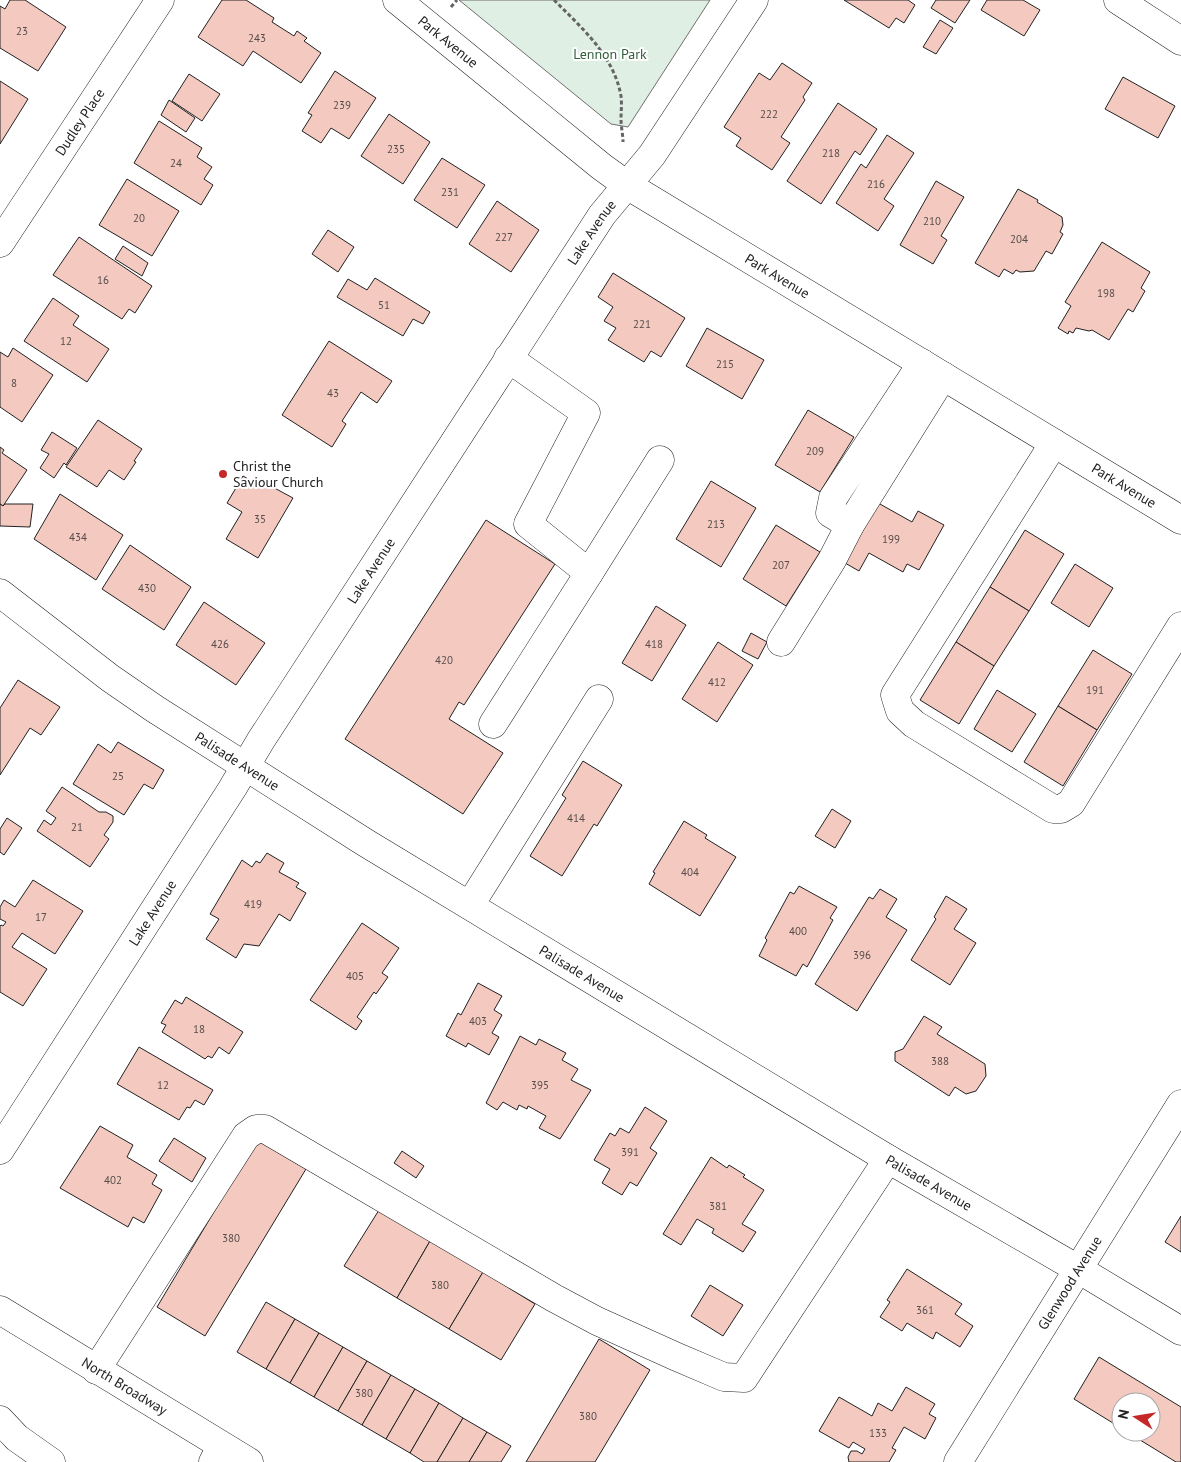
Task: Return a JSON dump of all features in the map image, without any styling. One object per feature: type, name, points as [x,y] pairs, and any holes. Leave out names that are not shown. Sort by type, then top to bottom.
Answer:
[{"type":"street","name":"Dudley Place","points":[[0,244],[160,0]]},
{"type":"street","name":"Park Avenue","points":[[397,0],[602,167],[627,185],[1181,520]]},
{"type":"street","name":"Lake Avenue","points":[[0,1150],[232,789],[261,740],[508,358],[602,215],[652,155],[754,0]]},
{"type":"street","points":[[1118,0],[1181,41]]},
{"type":"street","points":[[508,358],[586,412],[528,524],[589,574]]},
{"type":"street","points":[[781,642],[832,560],[933,370]]},
{"type":"street","points":[[1054,443],[896,696],[900,711],[914,724],[1053,809],[1061,809],[1071,803],[1181,626]]},
{"type":"street","points":[[493,724],[660,460]]},
{"type":"street","name":"Palisade Avenue","points":[[0,593],[155,709],[366,843],[888,1159],[1181,1331]]},
{"type":"street","points":[[470,906],[599,699]]},
{"type":"street","name":"Glenwood Avenue","points":[[958,1462],[1181,1104]]},
{"type":"street","points":[[96,1370],[246,1136],[256,1129],[266,1129],[554,1298],[597,1321],[724,1377],[744,1378],[888,1159]]},
{"type":"street","name":"North Broadway","points":[[0,1310],[96,1370],[217,1454],[249,1462]]},
{"type":"street","points":[[0,1420],[17,1438],[51,1462]]},
{"type":"path","points":[[554,0],[585,31],[616,74],[622,98],[621,118],[627,185]]},
{"type":"green space","name":"Lennon Park","points":[[459,0],[710,0],[628,127],[611,124]]},
{"type":"building","points":[[10,0],[25,0],[66,27],[38,71],[0,48],[0,6],[5,9]]},
{"type":"building","points":[[222,0],[246,0],[274,18],[272,22],[294,36],[297,31],[307,38],[304,41],[321,53],[301,83],[253,51],[243,66],[198,37]]},
{"type":"building","points":[[844,0],[908,0],[915,5],[904,23],[896,18],[889,28]]},
{"type":"building","points":[[936,0],[970,0],[955,23],[931,8]]},
{"type":"building","points":[[987,0],[1023,0],[1040,10],[1024,36],[981,10]]},
{"type":"building","points":[[940,20],[953,28],[936,54],[923,47]]},
{"type":"building","points":[[782,63],[812,83],[803,97],[805,100],[781,137],[790,143],[772,170],[736,146],[741,138],[724,127],[759,73],[770,80]]},
{"type":"building","points":[[335,71],[376,98],[349,139],[331,128],[321,143],[302,131],[312,115],[308,113]]},
{"type":"building","points":[[189,74],[220,94],[202,121],[172,101]]},
{"type":"building","points":[[1123,77],[1175,106],[1158,138],[1105,109]]},
{"type":"building","points":[[0,81],[28,99],[0,144]]},
{"type":"building","points":[[169,100],[195,118],[186,132],[161,115]]},
{"type":"building","points":[[838,103],[877,129],[860,155],[855,151],[821,204],[787,181]]},
{"type":"building","points":[[389,114],[430,142],[403,184],[361,156]]},
{"type":"building","points":[[159,121],[202,148],[197,157],[212,167],[204,179],[213,185],[201,205],[134,163]]},
{"type":"building","points":[[887,135],[914,153],[884,199],[894,206],[878,231],[836,203],[861,164],[866,168]]},
{"type":"building","points":[[442,158],[485,185],[457,228],[414,200]]},
{"type":"building","points":[[127,179],[179,211],[152,256],[99,225]]},
{"type":"building","points":[[936,181],[964,197],[941,236],[947,240],[933,264],[900,245]]},
{"type":"building","points":[[1018,189],[1062,217],[1063,225],[1060,232],[1063,234],[1052,254],[1046,251],[1034,271],[1020,272],[1016,270],[1013,274],[1004,269],[999,277],[975,263]]},
{"type":"building","points":[[497,201],[539,230],[511,272],[469,244]]},
{"type":"building","points":[[328,230],[354,247],[338,272],[312,254]]},
{"type":"building","points":[[79,237],[152,286],[135,313],[129,309],[122,319],[53,275]]},
{"type":"building","points":[[1102,242],[1150,272],[1141,288],[1145,291],[1133,312],[1128,309],[1109,340],[1092,330],[1076,328],[1073,333],[1069,331],[1068,334],[1058,328],[1071,306],[1065,302]]},
{"type":"building","points":[[123,246],[148,263],[142,276],[115,259]]},
{"type":"building","points":[[613,273],[685,318],[661,357],[651,351],[644,362],[608,340],[616,328],[604,321],[613,307],[598,297]]},
{"type":"building","points":[[375,278],[430,312],[423,324],[413,319],[403,336],[337,297],[348,279],[367,290]]},
{"type":"building","points":[[53,298],[79,316],[73,325],[109,349],[87,382],[24,341]]},
{"type":"building","points":[[707,328],[764,360],[742,399],[686,366]]},
{"type":"building","points":[[329,341],[392,381],[377,403],[361,392],[342,421],[346,424],[332,447],[282,415]]},
{"type":"building","points":[[13,348],[53,375],[22,422],[0,407],[0,352],[8,357]]},
{"type":"building","points":[[808,410],[854,437],[820,492],[775,465]]},
{"type":"building","points":[[98,420],[142,449],[124,480],[109,470],[97,487],[66,467]]},
{"type":"building","points":[[52,432],[77,448],[66,465],[64,463],[54,478],[40,468],[49,454],[41,450]]},
{"type":"building","points":[[0,447],[4,450],[2,453],[27,470],[3,506],[0,504]]},
{"type":"building","points":[[243,476],[264,488],[267,484],[293,498],[258,558],[226,539],[242,512],[227,503]]},
{"type":"building","points":[[711,481],[756,508],[721,567],[676,539]]},
{"type":"building","points":[[60,494],[123,535],[96,580],[34,539]]},
{"type":"building","points":[[871,499],[912,522],[918,511],[944,525],[919,570],[907,564],[903,572],[869,553],[859,571],[838,559]]},
{"type":"building","points":[[0,504],[3,506],[5,504],[33,504],[30,527],[0,526]]},
{"type":"building","points":[[486,520],[555,564],[464,705],[459,702],[449,719],[503,753],[463,814],[345,739]]},
{"type":"building","points":[[776,525],[820,552],[786,606],[743,579]]},
{"type":"building","points":[[1025,530],[1064,554],[1029,611],[990,587]]},
{"type":"building","points":[[130,545],[191,587],[164,630],[102,589]]},
{"type":"building","points":[[1075,564],[1113,588],[1089,627],[1051,603]]},
{"type":"building","points":[[990,587],[1029,611],[994,666],[956,642]]},
{"type":"building","points":[[204,602],[265,643],[236,685],[176,645]]},
{"type":"building","points":[[656,606],[686,625],[652,681],[622,663]]},
{"type":"building","points":[[751,633],[767,642],[758,659],[742,651]]},
{"type":"building","points":[[718,642],[753,665],[717,722],[682,699]]},
{"type":"building","points":[[956,642],[994,666],[959,724],[920,700]]},
{"type":"building","points":[[1093,650],[1132,674],[1097,730],[1058,706]]},
{"type":"building","points":[[18,680],[60,707],[41,735],[30,728],[0,775],[0,708]]},
{"type":"building","points":[[997,690],[1036,714],[1012,752],[974,729]]},
{"type":"building","points":[[1058,706],[1097,730],[1063,786],[1024,762]]},
{"type":"building","points":[[118,742],[164,770],[153,789],[144,784],[124,815],[73,784],[98,744],[111,753]]},
{"type":"building","points":[[583,761],[622,785],[597,826],[594,824],[562,876],[530,856],[566,798],[562,795]]},
{"type":"building","points":[[62,787],[99,812],[106,812],[113,816],[113,822],[104,835],[109,839],[90,867],[37,831],[44,820],[51,825],[56,818],[46,811]]},
{"type":"building","points":[[832,809],[851,821],[835,848],[815,836]]},
{"type":"building","points":[[7,818],[22,828],[4,855],[0,852],[0,829]]},
{"type":"building","points":[[684,821],[707,835],[705,838],[736,857],[700,916],[649,884],[655,873],[653,872]]},
{"type":"building","points":[[267,853],[284,863],[279,872],[299,883],[296,887],[306,893],[290,921],[279,914],[259,946],[244,944],[236,958],[206,939],[219,919],[210,914],[242,860],[252,867],[256,861],[260,863]]},
{"type":"building","points":[[33,880],[83,911],[55,954],[22,933],[12,947],[47,969],[23,1006],[0,992],[0,926],[3,926],[6,922],[0,919],[0,907],[4,900],[15,907]]},
{"type":"building","points":[[799,886],[837,907],[830,918],[833,920],[807,967],[803,964],[796,976],[759,956],[767,940],[765,938],[790,892],[794,894]]},
{"type":"building","points":[[880,889],[897,899],[886,917],[907,930],[857,1011],[815,984],[869,897],[873,899]]},
{"type":"building","points":[[946,896],[967,909],[954,929],[976,943],[950,985],[911,960],[936,919],[934,917]]},
{"type":"building","points":[[362,923],[399,948],[382,973],[388,977],[376,994],[374,992],[357,1017],[362,1021],[356,1030],[310,1000]]},
{"type":"building","points":[[478,983],[502,996],[494,1010],[502,1015],[492,1033],[499,1037],[489,1055],[468,1043],[466,1047],[446,1036],[458,1013],[461,1015]]},
{"type":"building","points":[[186,997],[243,1032],[229,1054],[219,1047],[212,1058],[208,1056],[205,1059],[162,1032],[166,1025],[161,1023],[175,1000],[182,1004]]},
{"type":"building","points":[[924,1016],[942,1027],[937,1034],[985,1064],[986,1076],[976,1091],[966,1094],[955,1087],[949,1096],[895,1061],[895,1052],[903,1049]]},
{"type":"building","points":[[520,1036],[536,1045],[539,1039],[566,1053],[562,1060],[578,1069],[571,1080],[591,1090],[560,1139],[539,1128],[546,1116],[528,1106],[527,1109],[519,1105],[517,1110],[503,1102],[497,1110],[486,1103]]},
{"type":"building","points":[[139,1047],[213,1090],[204,1105],[195,1100],[190,1108],[187,1107],[179,1120],[117,1084]]},
{"type":"building","points":[[645,1107],[667,1121],[650,1148],[657,1153],[637,1186],[630,1182],[622,1195],[602,1183],[610,1169],[594,1160],[610,1133],[615,1136],[620,1128],[629,1133]]},
{"type":"building","points":[[100,1126],[133,1145],[127,1157],[157,1175],[152,1184],[162,1190],[144,1223],[133,1217],[128,1227],[60,1188]]},
{"type":"building","points":[[174,1138],[206,1158],[192,1182],[159,1161]]},
{"type":"building","points":[[257,1140],[306,1169],[205,1336],[157,1307]]},
{"type":"building","points":[[402,1151],[424,1166],[416,1178],[394,1163]]},
{"type":"building","points":[[711,1157],[727,1168],[729,1165],[745,1175],[743,1177],[764,1190],[742,1224],[756,1232],[743,1252],[712,1233],[714,1229],[697,1219],[681,1245],[663,1234]]},
{"type":"building","points":[[379,1210],[430,1241],[397,1298],[344,1266]]},
{"type":"building","points":[[1181,1216],[1181,1252],[1165,1242]]},
{"type":"building","points":[[430,1241],[483,1272],[449,1329],[397,1298]]},
{"type":"building","points":[[907,1269],[962,1304],[955,1314],[973,1326],[960,1347],[936,1332],[933,1339],[907,1323],[902,1331],[880,1317],[890,1302],[887,1300]]},
{"type":"building","points":[[483,1272],[535,1304],[501,1360],[449,1329]]},
{"type":"building","points":[[710,1285],[743,1305],[723,1336],[691,1316]]},
{"type":"building","points":[[266,1302],[295,1319],[266,1369],[237,1352]]},
{"type":"building","points":[[295,1319],[319,1333],[290,1383],[266,1369]]},
{"type":"building","points":[[319,1333],[343,1347],[314,1397],[290,1383]]},
{"type":"building","points":[[599,1339],[650,1370],[595,1462],[526,1462]]},
{"type":"building","points":[[343,1347],[367,1361],[338,1411],[314,1397]]},
{"type":"building","points":[[1099,1357],[1156,1392],[1111,1392],[1111,1422],[1074,1399]]},
{"type":"building","points":[[367,1361],[391,1375],[362,1425],[338,1411]]},
{"type":"building","points":[[391,1375],[415,1389],[386,1439],[362,1425]]},
{"type":"building","points":[[906,1387],[935,1404],[929,1414],[936,1418],[925,1439],[904,1427],[892,1448],[896,1450],[889,1462],[849,1462],[848,1457],[851,1451],[857,1451],[862,1454],[865,1449],[853,1442],[849,1448],[819,1431],[839,1397],[872,1416],[878,1403],[892,1411]]},
{"type":"building","points":[[415,1389],[439,1403],[410,1453],[386,1439]]},
{"type":"building","points":[[1161,1395],[1181,1407],[1181,1462],[1176,1462],[1143,1442],[1161,1442]]},
{"type":"building","points":[[439,1403],[463,1418],[437,1462],[424,1462],[410,1453]]},
{"type":"building","points":[[463,1418],[487,1432],[469,1462],[437,1462]]},
{"type":"building","points":[[487,1432],[511,1446],[501,1462],[469,1462]]},
{"type":"place","name":"Christ the Saviour Church","points":[[223,474]]}]
